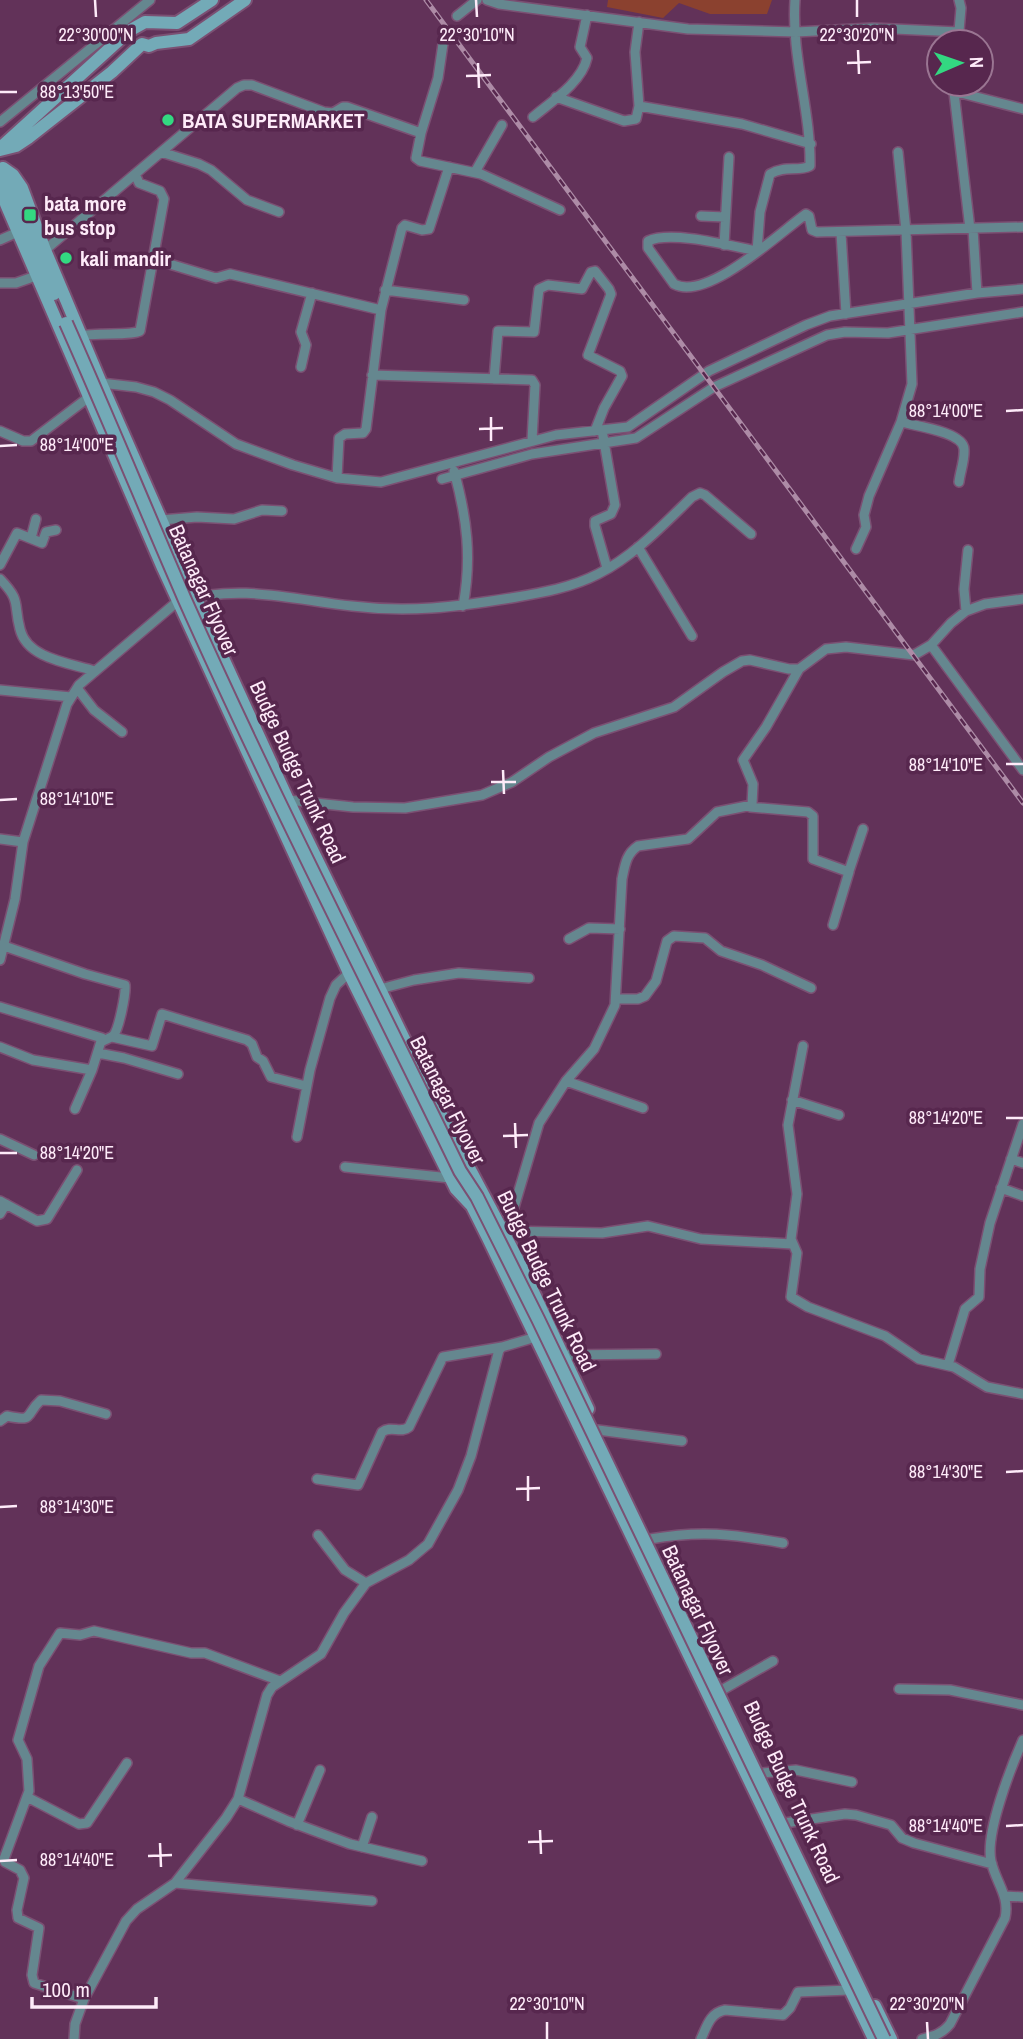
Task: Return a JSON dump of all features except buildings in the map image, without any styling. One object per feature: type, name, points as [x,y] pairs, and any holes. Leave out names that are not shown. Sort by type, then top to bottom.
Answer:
[{"type":"street","points":[[0,122],[150,0]]},
{"type":"street","points":[[0,149],[129,32],[145,22],[177,23],[212,0]]},
{"type":"street","points":[[138,27],[136,34],[142,44],[149,46],[189,39],[245,0]]},
{"type":"street","points":[[457,16],[477,0]]},
{"type":"street","points":[[487,0],[499,4],[688,29],[796,32],[873,28],[925,34]]},
{"type":"street","points":[[757,251],[760,212],[769,174],[781,168],[809,167],[811,144],[803,103],[795,0]]},
{"type":"street","points":[[959,0],[959,28]]},
{"type":"street","points":[[533,117],[556,97],[585,64],[586,54],[580,47],[587,15]]},
{"type":"street","points":[[556,97],[631,121],[636,119],[639,106],[635,52],[639,22]]},
{"type":"street","points":[[153,23],[160,32],[156,43]]},
{"type":"street","points":[[444,37],[438,78],[421,132],[417,159],[475,172],[560,210]]},
{"type":"street","points":[[0,149],[16,146],[27,138],[112,72],[142,44]]},
{"type":"street","points":[[45,250],[237,88],[244,85],[252,85],[324,112],[333,113],[347,107],[421,132]]},
{"type":"street","points":[[954,98],[972,229],[977,293]]},
{"type":"street","points":[[988,98],[1023,109]]},
{"type":"street","points":[[639,106],[742,124],[811,144]]},
{"type":"street","points":[[475,172],[502,125]]},
{"type":"street","points":[[161,152],[200,164],[247,201],[279,212]]},
{"type":"street","points":[[856,549],[866,527],[863,515],[869,496],[901,422],[912,384],[906,231],[898,152]]},
{"type":"street","points":[[724,245],[729,158]]},
{"type":"street","name":"Budge Budge Trunk Road","points":[[1,164],[1,188],[36,276],[178,601],[349,972],[450,1178],[472,1206],[488,1238],[874,2039]]},
{"type":"street","name":"Budge Budge Trunk Road","points":[[1,164],[19,181],[80,336],[288,800],[440,1113],[505,1231],[761,1773],[891,2039]]},
{"type":"street","name":"Batanagar Flyover","points":[[1,164],[185,600],[460,1171],[477,1197],[538,1319],[884,2039]]},
{"type":"street","points":[[337,478],[339,438],[345,434],[365,432],[381,310],[404,225],[429,229],[449,167]]},
{"type":"street","points":[[80,336],[98,332],[134,334],[140,331],[164,194],[139,183],[135,174]]},
{"type":"street","points":[[757,251],[665,237],[653,239],[647,244],[674,284],[687,288],[726,274],[757,251],[806,214],[814,231],[841,233],[1023,228]]},
{"type":"street","points":[[701,216],[725,217]]},
{"type":"street","points":[[0,240],[18,232]]},
{"type":"street","points":[[841,233],[846,314]]},
{"type":"street","points":[[153,259],[215,278],[230,274],[381,310]]},
{"type":"street","points":[[494,379],[498,331],[534,332],[539,289],[548,285],[582,289],[591,272],[595,271],[611,294],[589,355],[620,371],[622,376],[604,408],[601,436],[615,505],[611,513],[595,521],[607,568]]},
{"type":"street","points":[[0,283],[16,283],[36,276]]},
{"type":"street","points":[[103,388],[136,387],[154,392],[236,444],[337,478],[381,482],[565,433],[636,438],[719,384],[827,335],[845,331],[879,333],[910,318],[977,293],[1023,289]]},
{"type":"street","points":[[385,290],[464,299]]},
{"type":"street","points":[[301,367],[306,345],[301,332],[312,293]]},
{"type":"street","points":[[442,479],[628,427],[709,370],[806,325],[830,317],[846,314],[910,318],[1023,312]]},
{"type":"street","points":[[372,375],[530,379],[534,382],[532,440]]},
{"type":"street","points":[[0,431],[23,441],[31,441],[90,399]]},
{"type":"street","points":[[901,422],[952,435],[961,442],[964,448],[959,482]]},
{"type":"street","points":[[452,463],[469,547],[468,580],[463,606]]},
{"type":"street","points":[[0,960],[15,899],[23,842],[51,747],[71,697],[95,671],[178,601],[251,592],[370,608],[420,610],[463,606],[549,591],[597,575],[638,547],[692,497],[700,493],[751,534]]},
{"type":"street","points":[[161,520],[197,517],[234,519],[262,510],[282,511]]},
{"type":"street","points":[[31,538],[36,519]]},
{"type":"street","points":[[0,565],[17,533],[42,543],[46,532],[56,530]]},
{"type":"street","points":[[638,547],[692,636]]},
{"type":"street","points":[[965,611],[968,550]]},
{"type":"street","points":[[0,579],[17,600],[19,627],[27,643],[41,654],[95,671]]},
{"type":"street","points":[[750,807],[753,801],[753,784],[743,760],[766,727],[799,668],[820,653],[836,648],[914,655],[931,645],[965,611],[985,604],[1023,599]]},
{"type":"street","points":[[931,645],[1023,770]]},
{"type":"street","points":[[288,800],[354,807],[404,808],[482,795],[512,782],[549,757],[594,733],[674,707],[742,661],[799,668]]},
{"type":"street","points":[[77,688],[94,710],[122,732]]},
{"type":"street","points":[[0,690],[71,697]]},
{"type":"street","points":[[505,1231],[539,1123],[566,1082],[594,1049],[617,999],[622,879],[626,860],[632,850],[646,844],[688,839],[717,812],[750,807],[811,813],[813,859],[849,871]]},
{"type":"street","points":[[833,925],[863,829]]},
{"type":"street","points":[[0,839],[23,842]]},
{"type":"street","points":[[569,939],[589,929],[620,929]]},
{"type":"street","points":[[617,999],[638,999],[645,996],[656,981],[667,941],[674,936],[705,938],[721,951],[762,965],[811,988]]},
{"type":"street","points":[[4,946],[125,985],[126,992],[116,1031],[98,1053],[75,1109]]},
{"type":"street","points":[[297,1137],[306,1086],[330,998],[336,985],[349,972]]},
{"type":"street","points":[[380,989],[459,973],[529,978]]},
{"type":"street","points":[[0,1007],[107,1039],[152,1046],[162,1014],[247,1040],[271,1077],[306,1086]]},
{"type":"street","points":[[803,1046],[788,1135],[797,1194],[792,1244],[796,1253],[790,1294],[794,1301],[885,1336],[919,1359],[948,1365],[962,1371],[981,1385],[1023,1394]]},
{"type":"street","points":[[0,1047],[33,1060],[92,1070]]},
{"type":"street","points":[[98,1053],[178,1074]]},
{"type":"street","points":[[566,1082],[643,1108]]},
{"type":"street","points":[[792,1100],[839,1115]]},
{"type":"street","points":[[948,1365],[965,1310],[979,1297],[985,1242],[1023,1124]]},
{"type":"street","points":[[0,1139],[34,1155]]},
{"type":"street","points":[[1011,1159],[1023,1163]]},
{"type":"street","points":[[345,1167],[450,1178]]},
{"type":"street","points":[[0,1214],[3,1203],[43,1222],[77,1170]]},
{"type":"street","points":[[1001,1188],[1023,1196]]},
{"type":"street","points":[[488,1238],[505,1231],[602,1233],[648,1226],[701,1239],[792,1244]]},
{"type":"street","points":[[317,1479],[358,1485],[382,1432],[389,1429],[402,1431],[409,1427],[443,1357],[502,1347],[536,1337]]},
{"type":"street","points":[[74,2039],[75,2024],[84,2000],[126,1921],[137,1909],[175,1883],[238,1799],[267,1695],[272,1687],[321,1654],[344,1613],[366,1583],[409,1560],[428,1544],[458,1490],[471,1456],[502,1347]]},
{"type":"street","points":[[562,1355],[656,1354]]},
{"type":"street","points":[[0,1421],[7,1416],[28,1418],[41,1400],[60,1401],[106,1414]]},
{"type":"street","points":[[598,1430],[682,1441]]},
{"type":"street","points":[[650,1539],[702,1532],[783,1543]]},
{"type":"street","points":[[318,1535],[341,1567],[366,1583]]},
{"type":"street","points":[[84,2000],[38,1985],[32,1979],[39,1928],[18,1918],[16,1910],[24,1878],[20,1870],[4,1859],[27,1797],[27,1759],[19,1744],[19,1734],[39,1666],[60,1633],[80,1635],[94,1631],[191,1653],[205,1653],[280,1681]]},
{"type":"street","points":[[722,1690],[772,1661]]},
{"type":"street","points":[[899,1689],[950,1690],[1023,1705]]},
{"type":"street","points":[[922,2039],[936,2036],[950,2024],[1005,1918],[1005,1896],[992,1864],[992,1843],[996,1815],[1010,1768],[1023,1740]]},
{"type":"street","points":[[27,1797],[79,1824],[87,1823],[127,1763]]},
{"type":"street","points":[[297,1825],[320,1770]]},
{"type":"street","points":[[761,1773],[796,1770],[852,1782]]},
{"type":"street","points":[[238,1799],[297,1825],[362,1847],[422,1861]]},
{"type":"street","points":[[785,1823],[845,1814],[856,1815],[891,1825],[902,1839],[992,1864]]},
{"type":"street","points":[[362,1847],[372,1817]]},
{"type":"street","points":[[175,1883],[286,1891],[372,1901]]},
{"type":"street","points":[[1005,1896],[1023,1897]]},
{"type":"street","points":[[701,2039],[717,2012],[724,2010],[778,2016],[787,2012],[798,1992],[850,1990]]},
{"type":"shaded area","points":[[608,0],[772,0],[767,14],[710,14],[679,3],[663,18],[607,7]]},
{"type":"railway","points":[[426,0],[1023,803]]},
{"type":"place","name":"BATA SUPERMARKET","points":[[168,120]]},
{"type":"place","name":"bata more bus stop","points":[[30,215]]},
{"type":"place","name":"kali mandir","points":[[66,258]]}]
